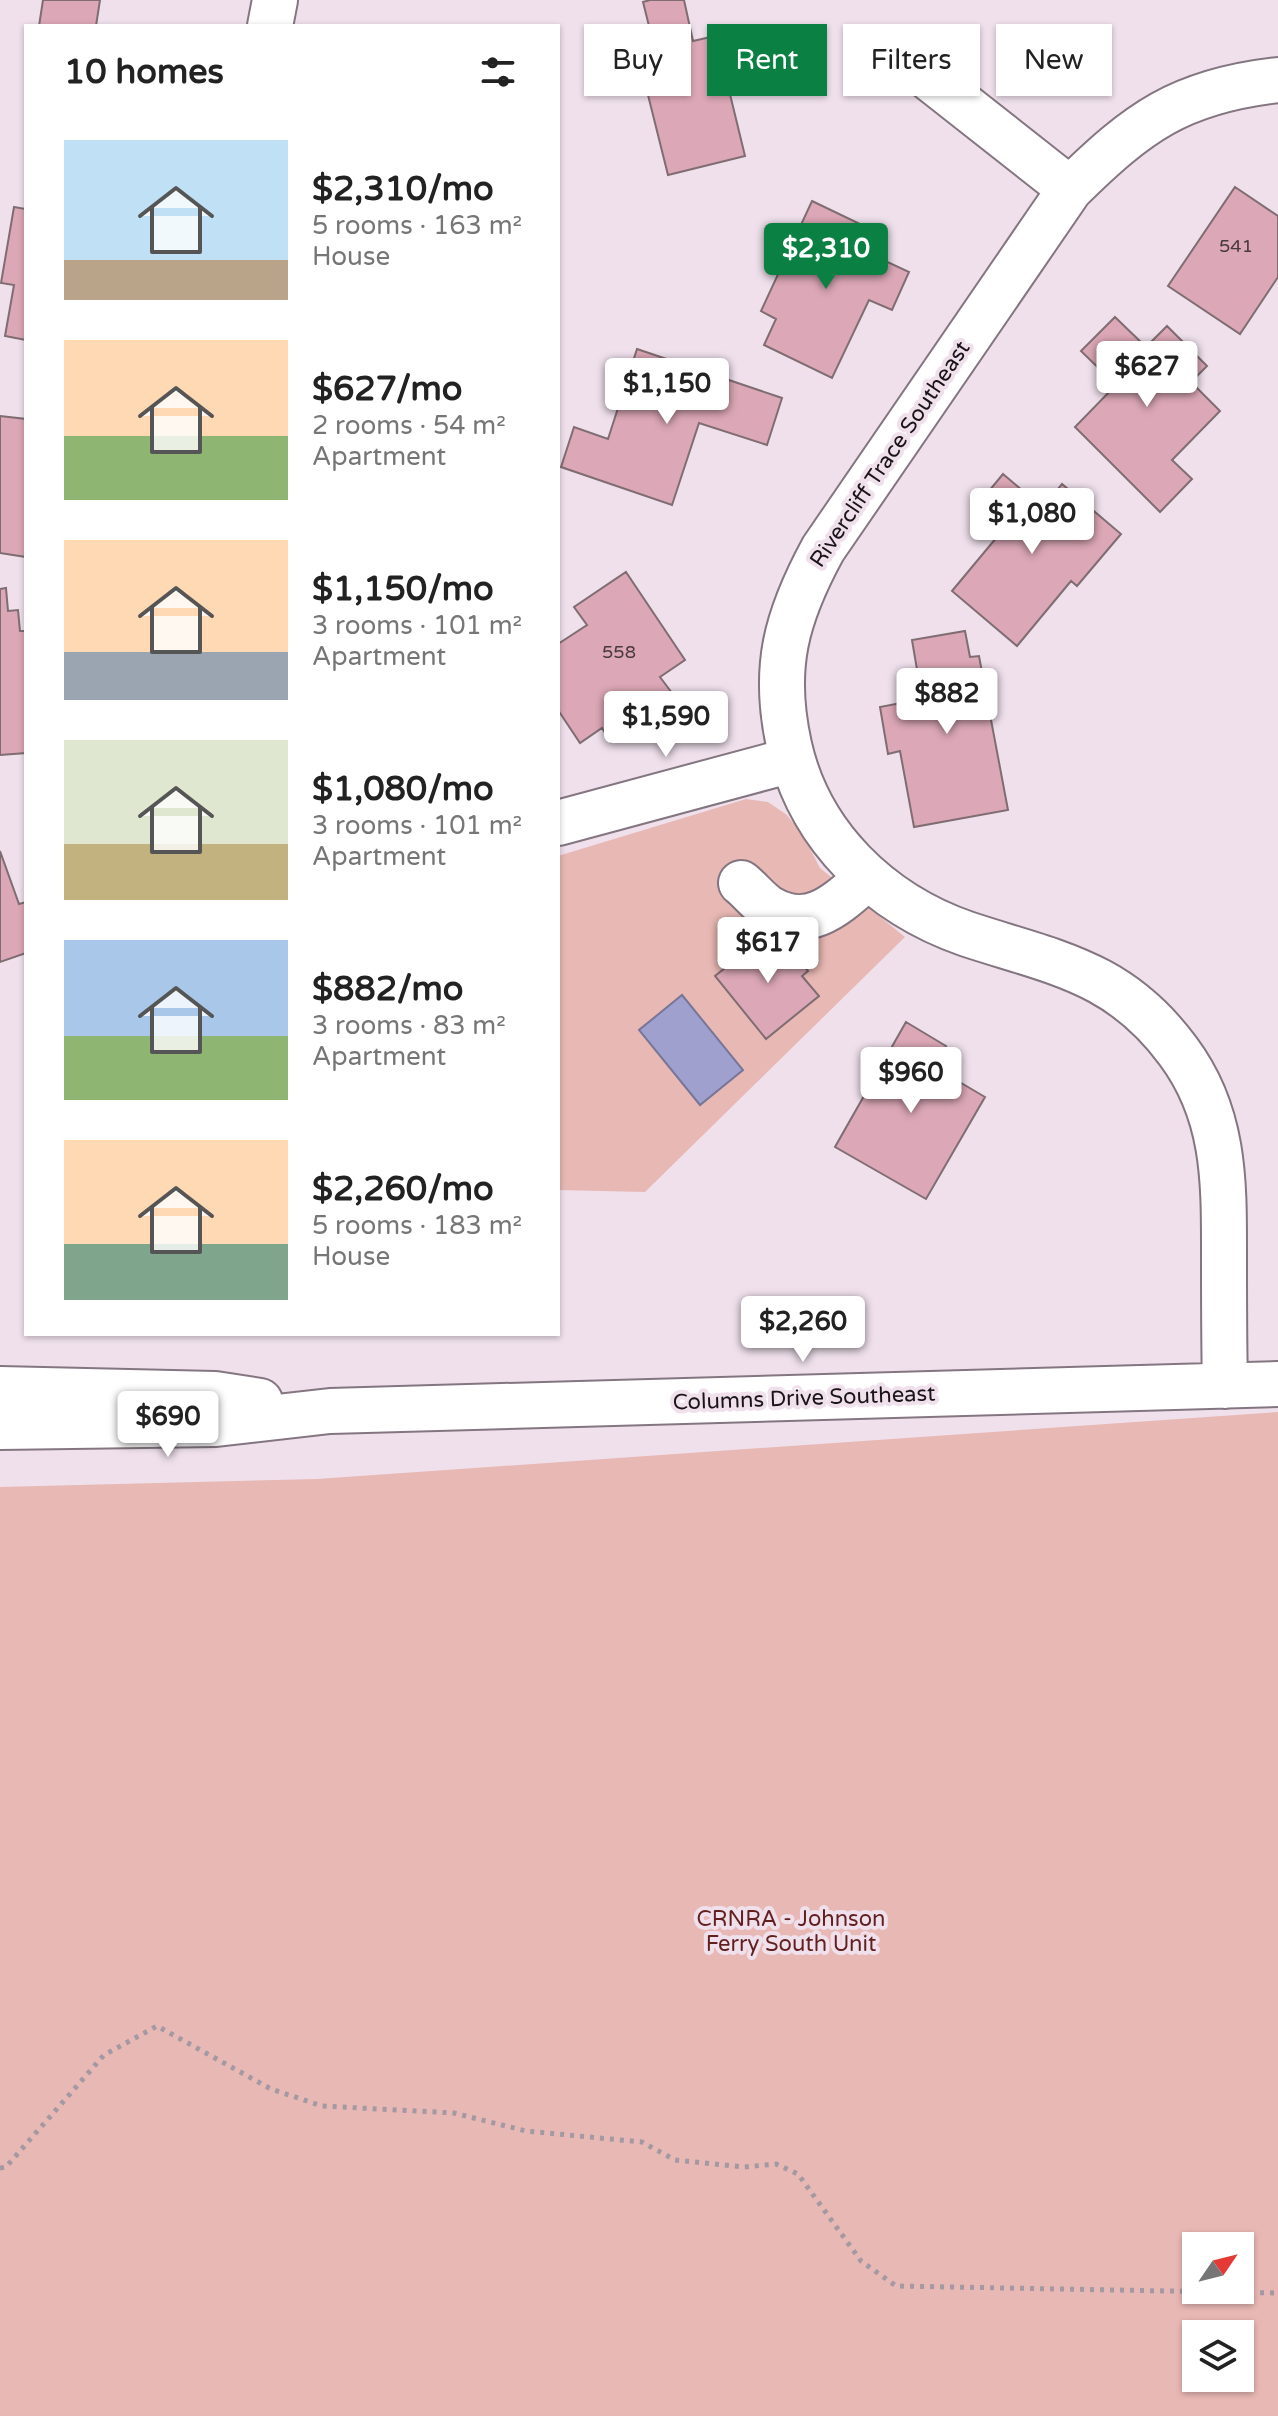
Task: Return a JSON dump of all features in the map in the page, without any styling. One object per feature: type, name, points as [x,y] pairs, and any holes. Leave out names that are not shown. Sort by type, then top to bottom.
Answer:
[{"type":"street","points":[[270,24],[275,0]]},
{"type":"street","name":"Rivercliff Trace Southeast","points":[[1225,1386],[1224,1177],[1217,1133],[1195,1077],[1179,1051],[1136,1004],[1097,979],[946,925],[867,878],[827,834],[808,803],[792,760],[785,728],[781,661],[787,628],[814,565],[1070,189],[1121,140],[1171,108],[1221,89],[1278,80]]},
{"type":"street","points":[[952,96],[1070,189]]},
{"type":"street","points":[[560,822],[792,760]]},
{"type":"street","points":[[741,883],[769,908],[801,919],[820,914],[867,878]]},
{"type":"street","name":"Columns Drive Southeast","points":[[0,1427],[216,1424],[330,1411],[1278,1384]]},
{"type":"street","name":"Columns Drive Southeast","points":[[0,1389],[215,1394],[330,1411]]},
{"type":"path","points":[[0,2168],[6,2167],[104,2055],[157,2026],[271,2089],[322,2106],[454,2113],[526,2131],[642,2142],[675,2160],[744,2167],[776,2164],[798,2174],[861,2261],[896,2286],[1278,2293]]},
{"type":"green space","points":[[746,799],[768,802],[787,815],[804,837],[820,868],[905,937],[645,1192],[560,1190],[560,855]]},
{"type":"green space","name":"CRNRA - Johnson Ferry South Unit","points":[[1278,1412],[1278,2416],[0,2416],[0,1487],[317,1479]]},
{"type":"water","points":[[682,995],[743,1070],[700,1105],[639,1030]]},
{"type":"building","points":[[43,0],[100,0],[96,24],[39,24]]},
{"type":"building","points":[[684,0],[689,24],[648,24],[643,2]]},
{"type":"building","points":[[691,32],[693,41],[707,38],[707,96],[730,96],[745,156],[668,175],[648,96],[691,96]]},
{"type":"building","points":[[1235,187],[1278,216],[1278,277],[1240,334],[1168,286]]},
{"type":"building","points":[[812,201],[860,224],[851,245],[909,272],[892,310],[869,300],[832,378],[764,345],[776,319],[761,311]]},
{"type":"building","points":[[14,207],[24,209],[24,340],[5,336],[14,285],[1,283]]},
{"type":"building","points":[[1115,317],[1146,347],[1167,326],[1207,366],[1191,382],[1220,411],[1172,460],[1192,479],[1160,512],[1075,427],[1116,385],[1081,351]]},
{"type":"building","points":[[637,349],[782,398],[767,445],[699,423],[672,505],[561,467],[574,427],[608,439]]},
{"type":"building","points":[[0,416],[24,419],[24,557],[0,553]]},
{"type":"building","points":[[1003,474],[1043,508],[1062,484],[1121,534],[1077,586],[1071,581],[1017,646],[952,591],[1002,531],[975,508]]},
{"type":"building","points":[[626,572],[685,660],[660,677],[672,693],[639,716],[642,721],[611,742],[602,728],[580,743],[560,713],[560,643],[587,625],[574,607]]},
{"type":"building","points":[[6,588],[8,611],[18,610],[20,631],[24,631],[24,753],[0,755],[0,589]]},
{"type":"building","points":[[965,631],[970,657],[979,656],[1008,810],[914,827],[900,751],[888,754],[880,707],[922,699],[912,640]]},
{"type":"building","points":[[0,851],[19,904],[24,903],[24,954],[0,962]]},
{"type":"building","points":[[768,934],[784,954],[790,949],[808,971],[802,976],[819,996],[766,1039],[715,976]]},
{"type":"building","points":[[906,1022],[946,1046],[934,1067],[985,1097],[926,1199],[835,1147]]}]
